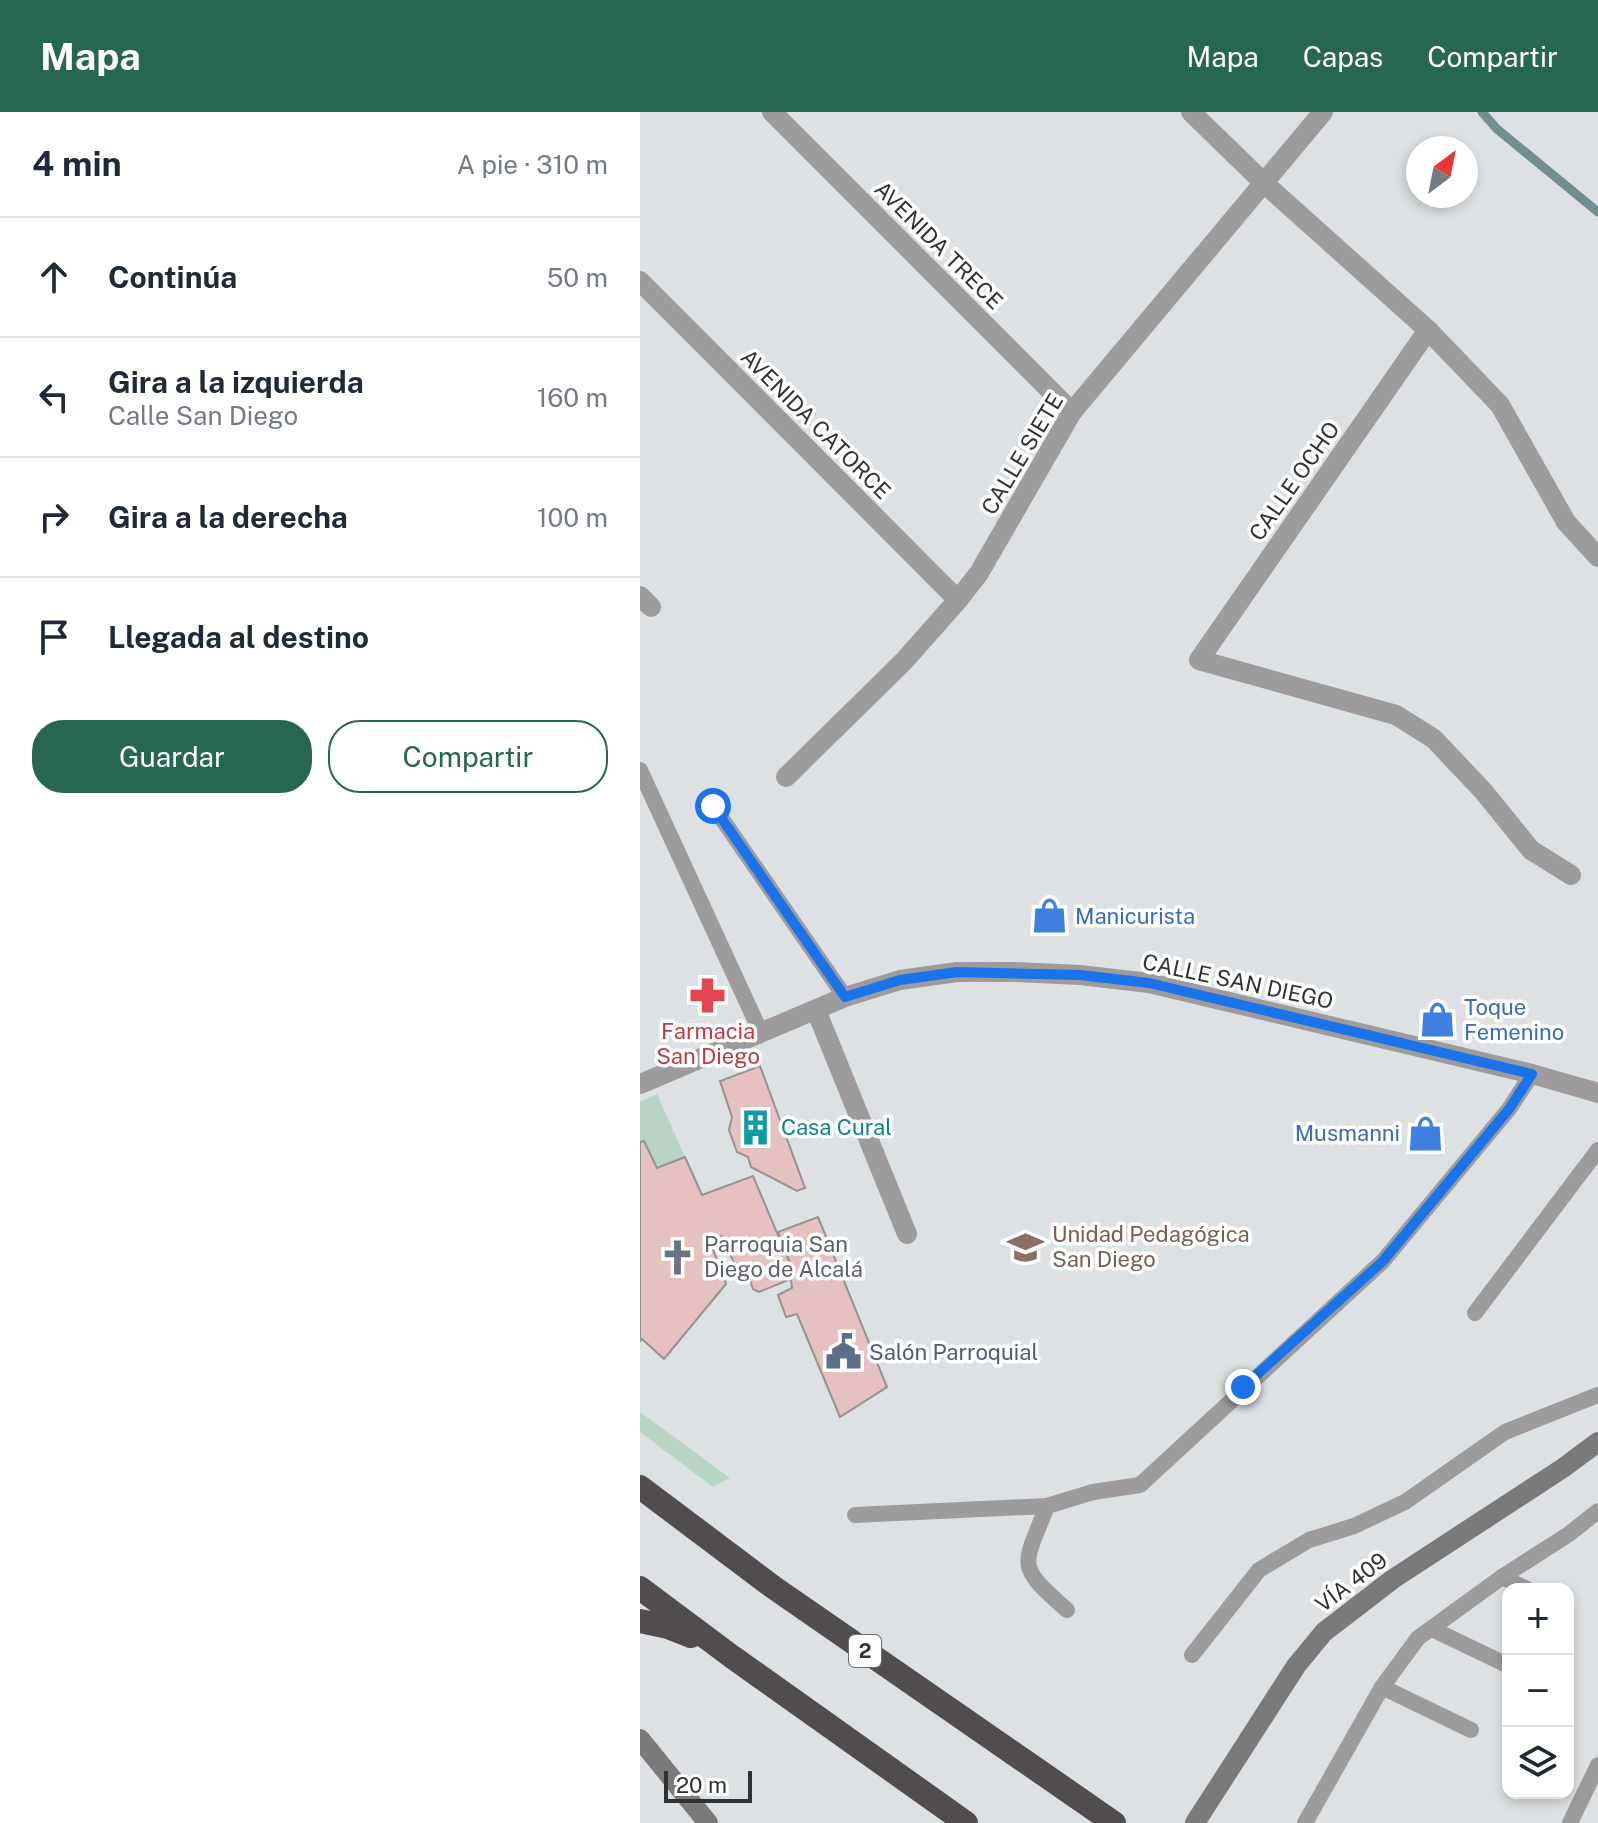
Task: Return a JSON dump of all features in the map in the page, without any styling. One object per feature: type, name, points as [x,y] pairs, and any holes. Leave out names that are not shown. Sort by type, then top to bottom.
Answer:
[{"type":"highway","name":"2","points":[[640,1487],[773,1587],[1114,1823]]},
{"type":"highway","points":[[640,1588],[966,1823]]},
{"type":"highway","points":[[640,1621],[668,1627],[731,1656]]},
{"type":"street","name":"AVENIDA TRECE","points":[[772,112],[1072,412]]},
{"type":"street","points":[[1191,112],[1265,184],[1428,330],[1500,405],[1566,522],[1598,557]]},
{"type":"street","name":"CALLE SIETE","points":[[786,777],[904,661],[958,600],[979,573],[1072,412],[1323,112]]},
{"type":"street","name":"AVENIDA CATORCE","points":[[640,281],[958,600]]},
{"type":"street","name":"CALLE OCHO","points":[[1428,330],[1199,660],[1396,715],[1434,739],[1484,792],[1531,850],[1571,875]]},
{"type":"street","name":"CALLE SAN DIEGO","points":[[640,1084],[845,997],[900,980],[957,972],[1080,975],[1149,983],[1532,1074],[1598,1093]]},
{"type":"street","points":[[816,1010],[907,1234]]},
{"type":"street","name":"VÍA 409","points":[[1195,1823],[1296,1666],[1324,1632],[1393,1579],[1598,1442]]},
{"type":"street","points":[[640,1739],[708,1823]]},
{"type":"lane","points":[[640,770],[761,1033]]},
{"type":"lane","points":[[713,806],[845,997]]},
{"type":"lane","points":[[855,1515],[1047,1506],[1093,1492],[1140,1485],[1383,1261],[1509,1109],[1532,1074]]},
{"type":"lane","points":[[1475,1313],[1598,1150]]},
{"type":"lane","points":[[1192,1655],[1259,1570],[1309,1540],[1354,1526],[1405,1502],[1505,1432],[1598,1395]]},
{"type":"lane","points":[[1047,1506],[1027,1561],[1028,1572],[1067,1610]]},
{"type":"lane","points":[[1305,1823],[1382,1687],[1418,1638],[1598,1511]]},
{"type":"lane","points":[[1502,1577],[1514,1583]]},
{"type":"lane","points":[[1432,1629],[1502,1663]]},
{"type":"lane","points":[[1382,1687],[1471,1730]]},
{"type":"lane","points":[[1570,1823],[1598,1765]]},
{"type":"green space","points":[[657,1094],[685,1157],[657,1168],[644,1141],[640,1142],[640,1102]]},
{"type":"green space","points":[[640,1412],[730,1478],[713,1487],[640,1432]]},
{"type":"building","name":"Casa Cural","points":[[760,1066],[805,1188],[797,1191],[751,1167],[748,1157],[737,1152],[729,1130],[732,1117],[720,1081]]},
{"type":"building","name":"Parroquia San Diego de Alcalá","points":[[644,1141],[657,1168],[685,1157],[702,1195],[753,1176],[794,1273],[791,1279],[759,1292],[753,1289],[749,1276],[742,1281],[722,1236],[710,1241],[726,1284],[664,1359],[642,1339],[640,1341],[640,1142]]},
{"type":"building","name":"Salón Parroquial","points":[[818,1217],[887,1387],[840,1417],[797,1314],[786,1317],[778,1295],[792,1288],[794,1273],[778,1232]]},
{"type":"waterway","points":[[1482,112],[1497,129],[1598,212]]},
{"type":"place","name":"Manicurista","points":[[1049,916]]},
{"type":"place","name":"Farmacia San Diego","points":[[708,995]]},
{"type":"place","name":"Toque Femenino","points":[[1438,1020]]},
{"type":"place","name":"Casa Cural","points":[[755,1127]]},
{"type":"place","name":"Musmanni","points":[[1426,1133]]},
{"type":"place","name":"Unidad Pedagógica San Diego","points":[[1026,1247]]},
{"type":"place","name":"Parroquia San Diego de Alcalá","points":[[678,1257]]},
{"type":"place","name":"Salón Parroquial","points":[[843,1352]]},
{"type":"route","points":[[713,806],[845,997],[900,980],[957,972],[1080,975],[1149,983],[1532,1074],[1509,1109],[1383,1261],[1243,1387]]}]
